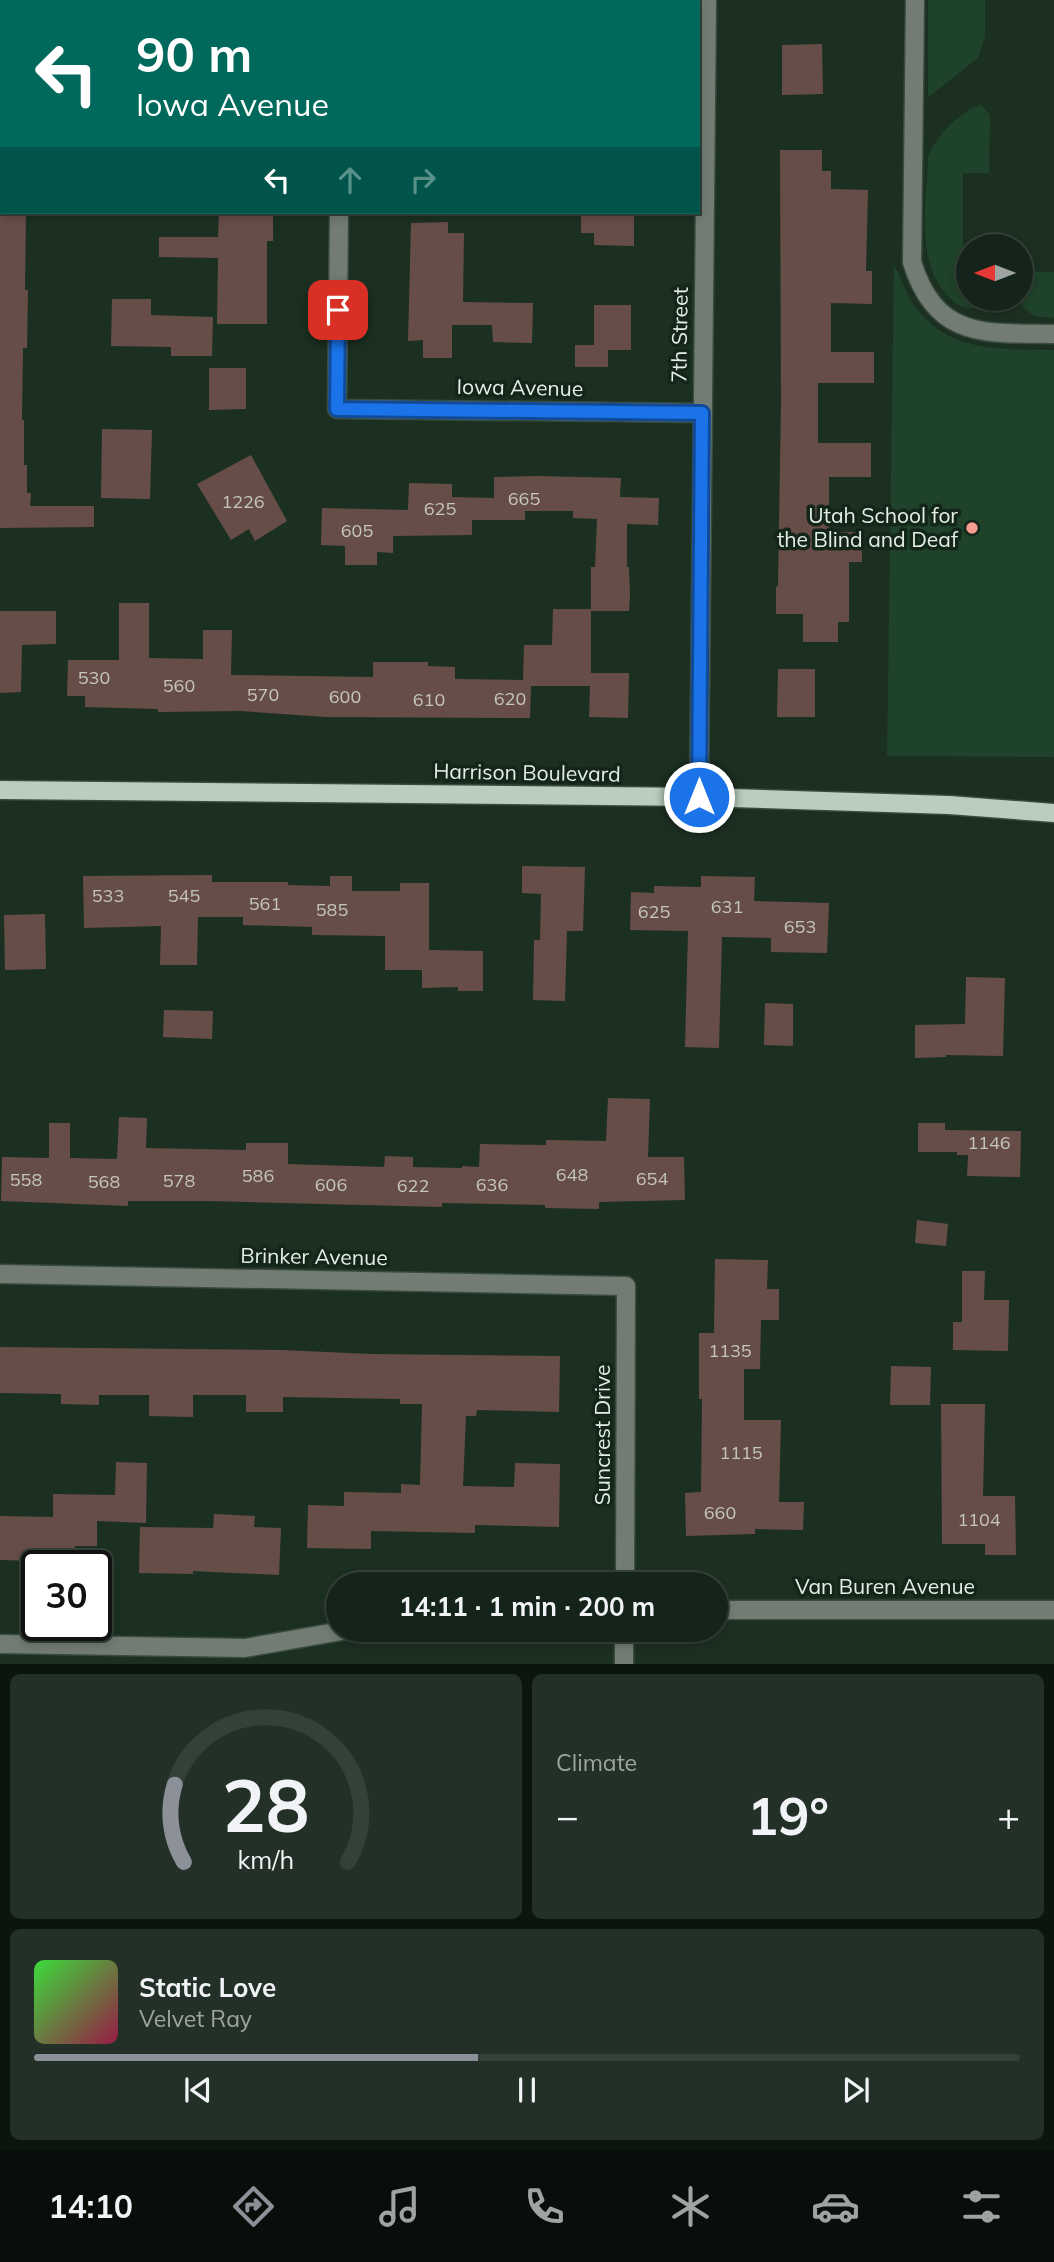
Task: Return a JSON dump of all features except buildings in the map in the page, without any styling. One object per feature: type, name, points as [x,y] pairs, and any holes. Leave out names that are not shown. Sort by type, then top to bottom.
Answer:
[{"type":"main road","name":"Harrison Boulevard","points":[[0,790],[699,797],[949,805],[1054,813]]},
{"type":"street","name":"7th Street","points":[[699,797],[707,0]]},
{"type":"street","points":[[915,0],[912,262],[916,274],[929,302],[962,327],[1002,333],[1054,334]]},
{"type":"street","name":"Iowa Avenue","points":[[339,214],[337,409],[702,413]]},
{"type":"street","name":"Brinker Avenue","points":[[0,1274],[626,1286]]},
{"type":"street","name":"Suncrest Drive","points":[[625,1572],[626,1286]]},
{"type":"street","name":"Van Buren Avenue","points":[[728,1610],[1054,1610]]},
{"type":"street","points":[[0,1644],[245,1648],[326,1634]]},
{"type":"street","points":[[624,1642],[624,1664]]},
{"type":"green space","points":[[928,0],[985,0],[985,37],[978,58],[928,97]]},
{"type":"green space","points":[[981,105],[990,115],[989,173],[963,173],[963,234],[956,234],[956,302],[939,284],[931,268],[927,250],[925,232],[928,157],[936,141],[950,125]]},
{"type":"green space","points":[[894,265],[910,299],[939,330],[974,345],[1054,350],[1054,757],[887,756]]},
{"type":"green space","points":[[1033,272],[1054,272],[1054,318],[1034,316],[1029,312],[1033,311]]},
{"type":"place","name":"Utah School for the Blind and Deaf","points":[[972,528]]},
{"type":"route","points":[[338,310],[337,409],[702,413],[699,797]]}]
